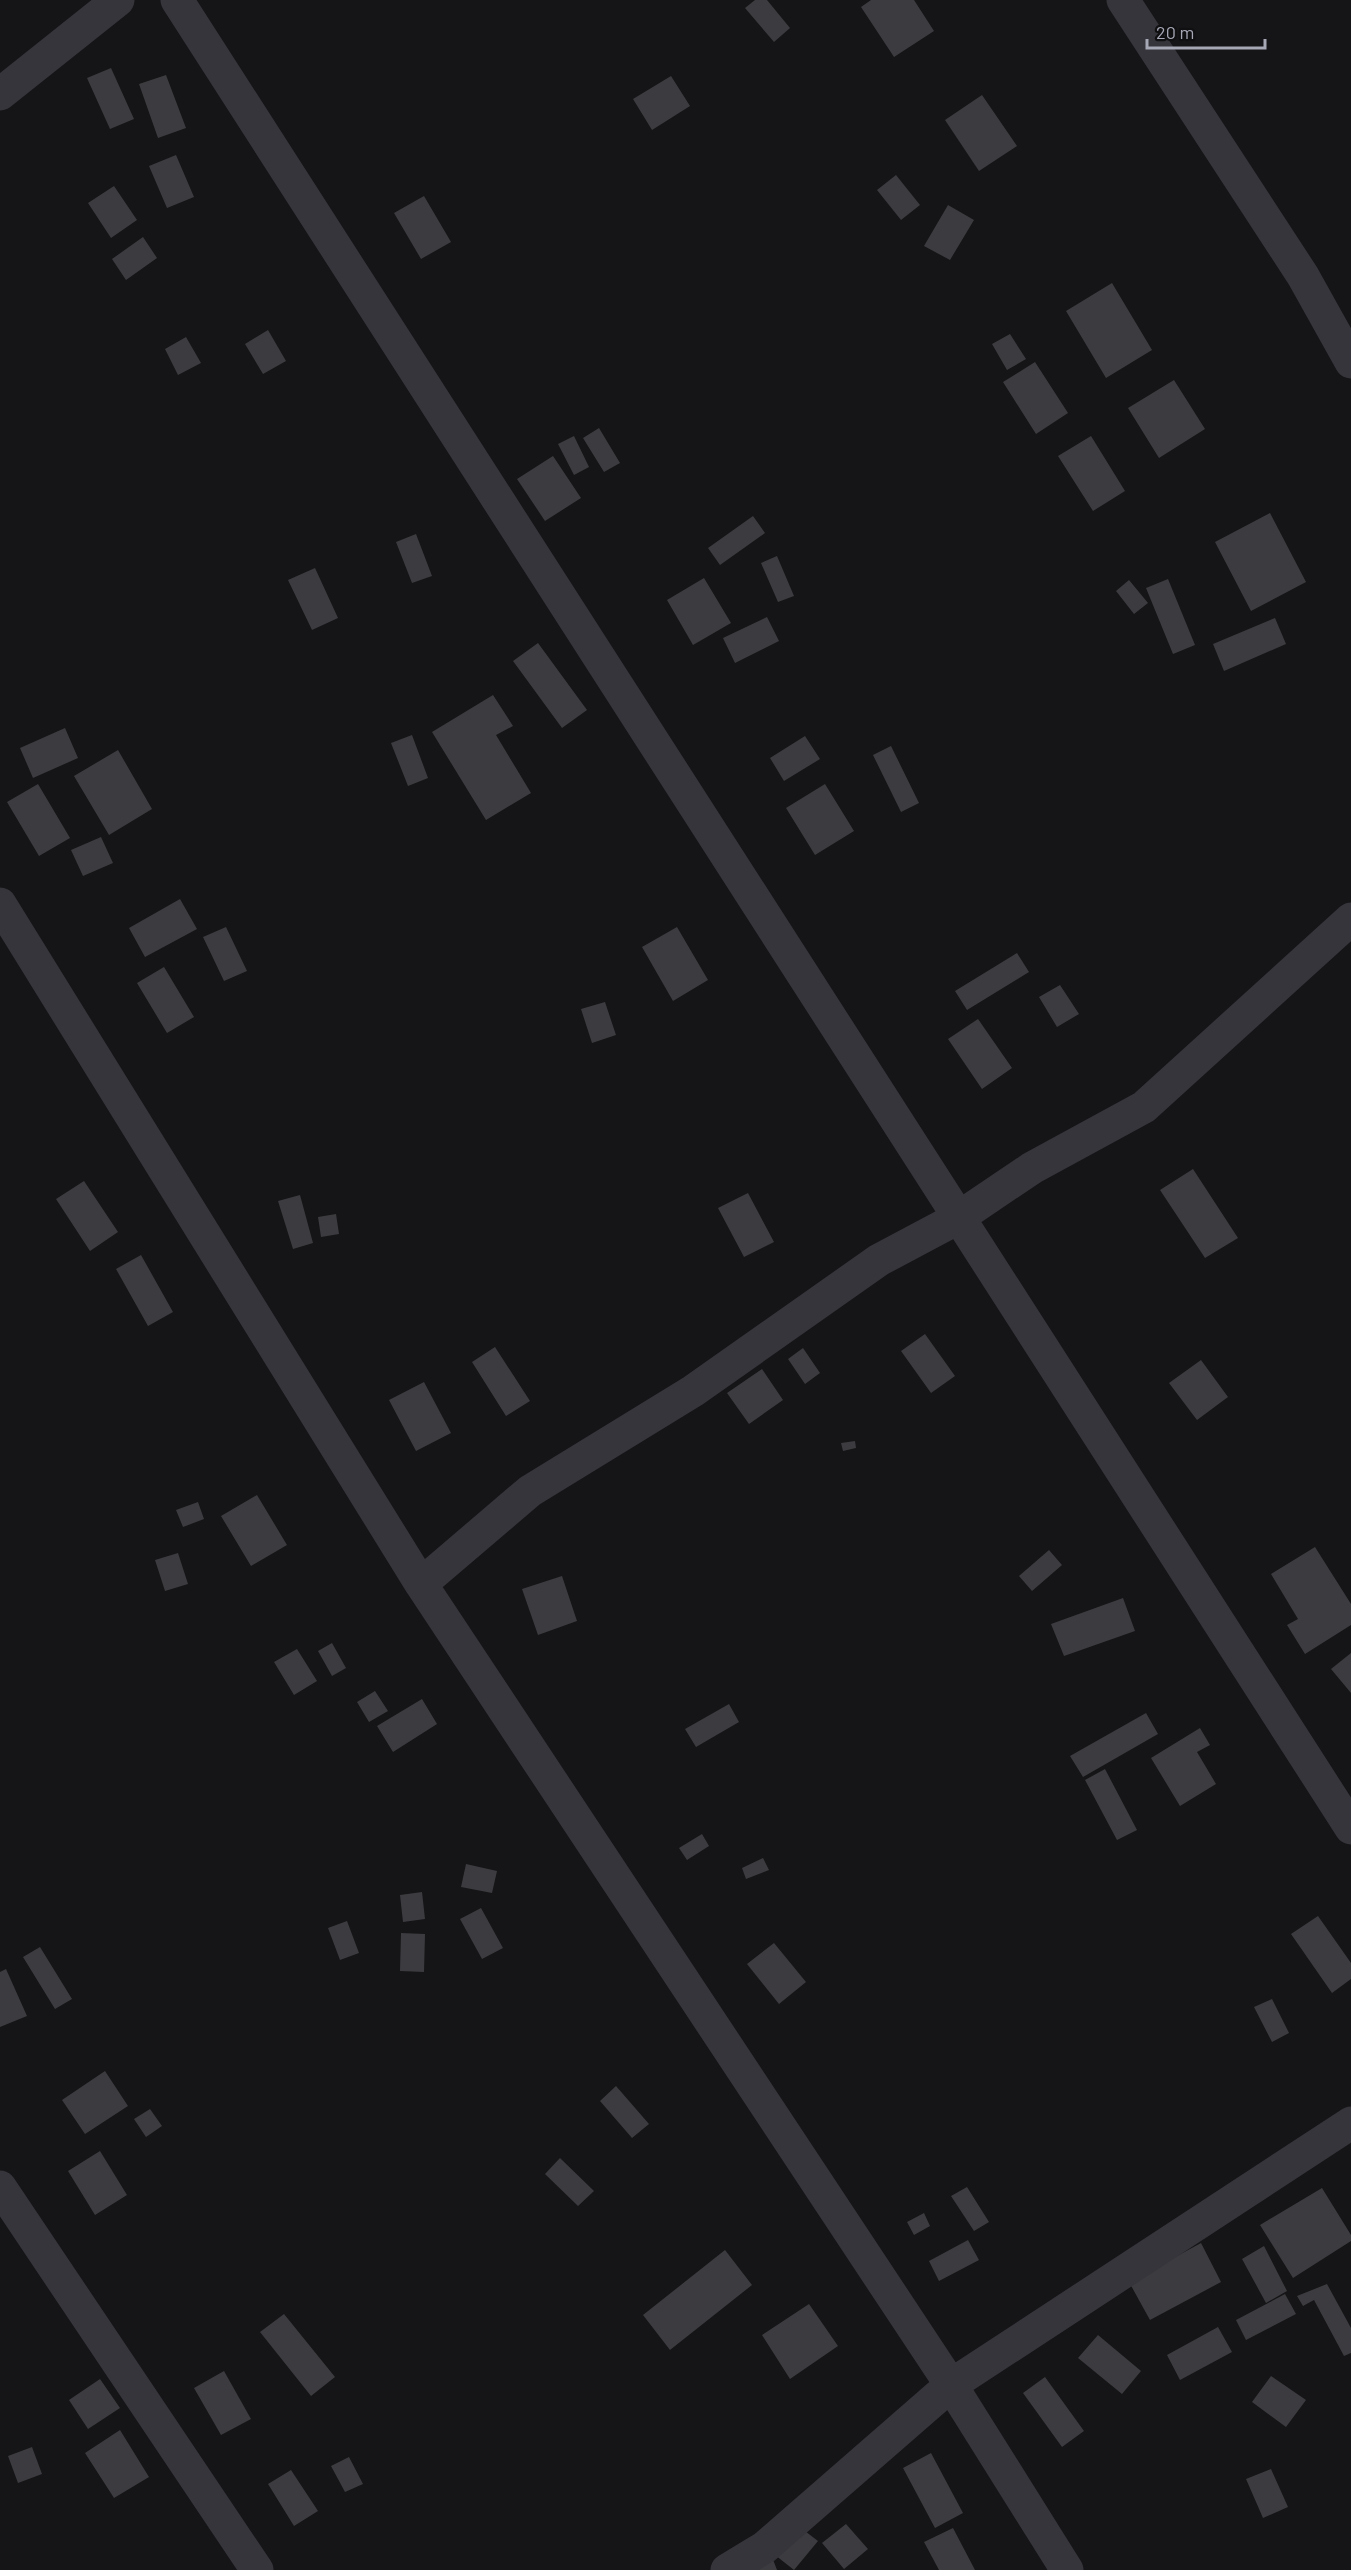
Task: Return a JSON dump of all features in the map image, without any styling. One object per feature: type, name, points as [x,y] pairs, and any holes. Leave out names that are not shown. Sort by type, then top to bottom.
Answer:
[{"type":"street","points":[[0,94],[118,0]]},
{"type":"street","points":[[177,0],[1351,1828]]},
{"type":"street","points":[[1123,0],[1303,276],[1351,362]]},
{"type":"street","points":[[0,904],[421,1584],[951,2385],[1067,2570]]},
{"type":"street","points":[[421,1584],[530,1491],[693,1392],[879,1260],[958,1218],[1032,1168],[1144,1107],[1351,919]]},
{"type":"street","points":[[727,2570],[765,2547],[951,2385],[1351,2123]]},
{"type":"street","points":[[0,2187],[257,2570]]},
{"type":"building","points":[[755,0],[767,0],[790,28],[774,42],[745,8]]},
{"type":"building","points":[[871,0],[914,0],[934,31],[894,57],[861,7]]},
{"type":"building","points":[[111,68],[134,119],[110,129],[87,78]]},
{"type":"building","points":[[166,75],[186,128],[158,138],[139,84]]},
{"type":"building","points":[[671,76],[690,106],[652,130],[633,99]]},
{"type":"building","points":[[982,95],[1017,146],[979,171],[945,120]]},
{"type":"building","points":[[176,155],[194,197],[167,208],[149,166]]},
{"type":"building","points":[[896,175],[920,205],[901,220],[877,190]]},
{"type":"building","points":[[114,186],[137,220],[111,238],[88,203]]},
{"type":"building","points":[[424,196],[451,242],[421,259],[394,213]]},
{"type":"building","points":[[948,205],[974,220],[950,260],[924,246]]},
{"type":"building","points":[[143,237],[157,258],[126,280],[112,259]]},
{"type":"building","points":[[1112,283],[1152,350],[1106,378],[1066,311]]},
{"type":"building","points":[[268,330],[286,361],[263,374],[245,344]]},
{"type":"building","points":[[1010,334],[1026,359],[1007,370],[992,344]]},
{"type":"building","points":[[186,337],[201,363],[178,375],[165,349]]},
{"type":"building","points":[[1035,362],[1068,413],[1036,434],[1003,382]]},
{"type":"building","points":[[1174,380],[1205,429],[1159,458],[1128,408]]},
{"type":"building","points":[[599,428],[620,463],[604,472],[583,438]]},
{"type":"building","points":[[574,436],[589,467],[574,475],[558,444]]},
{"type":"building","points":[[1091,436],[1125,491],[1093,511],[1058,456]]},
{"type":"building","points":[[553,456],[581,498],[545,521],[517,479]]},
{"type":"building","points":[[1270,513],[1306,582],[1251,611],[1215,542]]},
{"type":"building","points":[[753,516],[765,533],[720,565],[708,548]]},
{"type":"building","points":[[416,534],[432,576],[412,583],[396,542]]},
{"type":"building","points":[[777,556],[794,596],[778,602],[761,563]]},
{"type":"building","points":[[315,568],[338,618],[312,630],[288,580]]},
{"type":"building","points":[[704,578],[731,623],[693,645],[667,600]]},
{"type":"building","points":[[1168,579],[1195,645],[1173,654],[1146,588]]},
{"type":"building","points":[[1129,580],[1148,603],[1134,614],[1116,591]]},
{"type":"building","points":[[767,617],[779,641],[735,663],[723,638]]},
{"type":"building","points":[[1275,618],[1286,644],[1224,671],[1213,644]]},
{"type":"building","points":[[538,643],[587,710],[562,728],[513,661]]},
{"type":"building","points":[[493,695],[513,726],[496,735],[531,793],[486,820],[432,732]]},
{"type":"building","points":[[65,728],[78,758],[33,778],[20,748]]},
{"type":"building","points":[[412,735],[428,778],[408,786],[391,743]]},
{"type":"building","points":[[805,736],[820,759],[784,781],[770,758]]},
{"type":"building","points":[[891,746],[919,803],[901,812],[873,755]]},
{"type":"building","points":[[118,750],[152,809],[109,835],[74,776]]},
{"type":"building","points":[[38,784],[70,838],[39,856],[7,802]]},
{"type":"building","points":[[825,784],[854,831],[815,855],[786,808]]},
{"type":"building","points":[[101,837],[113,863],[83,876],[71,850]]},
{"type":"building","points":[[180,899],[197,929],[145,957],[129,928]]},
{"type":"building","points":[[226,927],[247,971],[224,981],[203,937]]},
{"type":"building","points":[[677,927],[708,980],[673,1001],[642,947]]},
{"type":"building","points":[[1017,953],[1029,972],[967,1010],[955,991]]},
{"type":"building","points":[[164,967],[194,1017],[167,1033],[137,983]]},
{"type":"building","points":[[1060,985],[1079,1014],[1057,1027],[1039,997]]},
{"type":"building","points":[[605,1002],[616,1035],[592,1043],[581,1009]]},
{"type":"building","points":[[978,1019],[1012,1068],[982,1089],[948,1039]]},
{"type":"building","points":[[1193,1169],[1238,1238],[1205,1258],[1160,1190]]},
{"type":"building","points":[[84,1181],[118,1232],[90,1251],[56,1199]]},
{"type":"building","points":[[748,1193],[774,1242],[744,1257],[718,1208]]},
{"type":"building","points":[[300,1195],[313,1243],[293,1249],[278,1201]]},
{"type":"building","points":[[336,1214],[339,1234],[321,1237],[318,1217]]},
{"type":"building","points":[[141,1255],[173,1312],[148,1326],[116,1269]]},
{"type":"building","points":[[925,1334],[955,1376],[931,1393],[901,1351]]},
{"type":"building","points":[[495,1347],[530,1401],[506,1416],[472,1362]]},
{"type":"building","points":[[803,1348],[820,1373],[805,1384],[788,1359]]},
{"type":"building","points":[[1201,1360],[1228,1397],[1197,1420],[1169,1383]]},
{"type":"building","points":[[762,1369],[783,1400],[749,1424],[727,1393]]},
{"type":"building","points":[[424,1382],[451,1433],[416,1451],[389,1400]]},
{"type":"building","points":[[855,1441],[856,1448],[843,1451],[841,1443]]},
{"type":"building","points":[[257,1495],[287,1545],[251,1566],[221,1516]]},
{"type":"building","points":[[198,1502],[204,1519],[183,1527],[176,1510]]},
{"type":"building","points":[[1315,1547],[1351,1604],[1351,1625],[1305,1654],[1287,1625],[1298,1619],[1271,1574]]},
{"type":"building","points":[[1049,1550],[1062,1565],[1032,1591],[1019,1576]]},
{"type":"building","points":[[178,1553],[188,1584],[165,1591],[155,1560]]},
{"type":"building","points":[[562,1576],[577,1621],[538,1635],[522,1589]]},
{"type":"building","points":[[1123,1598],[1135,1631],[1064,1656],[1051,1624]]},
{"type":"building","points":[[332,1643],[346,1668],[332,1676],[318,1651]]},
{"type":"building","points":[[297,1649],[317,1681],[294,1695],[274,1662]]},
{"type":"building","points":[[1351,1653],[1351,1693],[1331,1669]]},
{"type":"building","points":[[375,1691],[388,1711],[369,1722],[357,1702]]},
{"type":"building","points":[[422,1699],[437,1724],[393,1752],[377,1726]]},
{"type":"building","points":[[729,1704],[739,1722],[696,1747],[685,1729]]},
{"type":"building","points":[[1146,1713],[1158,1734],[1083,1777],[1070,1756]]},
{"type":"building","points":[[1200,1728],[1210,1745],[1197,1752],[1216,1784],[1180,1806],[1151,1758]]},
{"type":"building","points":[[1105,1769],[1137,1830],[1117,1840],[1085,1780]]},
{"type":"building","points":[[702,1834],[709,1846],[687,1860],[679,1848]]},
{"type":"building","points":[[763,1858],[769,1870],[746,1879],[742,1868]]},
{"type":"building","points":[[466,1864],[497,1871],[492,1893],[461,1887]]},
{"type":"building","points":[[422,1892],[425,1919],[403,1922],[400,1895]]},
{"type":"building","points":[[481,1908],[503,1948],[482,1959],[460,1919]]},
{"type":"building","points":[[1318,1916],[1351,1963],[1351,1979],[1332,1993],[1291,1934]]},
{"type":"building","points":[[347,1921],[359,1953],[340,1960],[328,1928]]},
{"type":"building","points":[[401,1933],[425,1934],[424,1972],[400,1971]]},
{"type":"building","points":[[774,1943],[806,1982],[779,2004],[747,1964]]},
{"type":"building","points":[[40,1947],[72,1999],[55,2009],[23,1957]]},
{"type":"building","points":[[6,1969],[27,2016],[0,2027],[0,1972]]},
{"type":"building","points":[[1272,1999],[1289,2033],[1272,2042],[1254,2007]]},
{"type":"building","points":[[105,2071],[128,2106],[85,2134],[62,2100]]},
{"type":"building","points":[[616,2086],[649,2124],[632,2138],[600,2101]]},
{"type":"building","points":[[150,2109],[162,2126],[146,2137],[134,2119]]},
{"type":"building","points":[[100,2151],[127,2195],[95,2215],[68,2171]]},
{"type":"building","points":[[560,2158],[594,2191],[578,2206],[545,2174]]},
{"type":"building","points":[[967,2187],[989,2222],[974,2231],[951,2196]]},
{"type":"building","points":[[1322,2188],[1351,2235],[1351,2241],[1293,2278],[1260,2225]]},
{"type":"building","points":[[924,2213],[930,2226],[914,2235],[907,2222]]},
{"type":"building","points":[[968,2240],[979,2260],[939,2281],[929,2261]]},
{"type":"building","points":[[1201,2243],[1221,2282],[1150,2320],[1129,2282]]},
{"type":"building","points":[[1264,2246],[1287,2291],[1266,2303],[1242,2259]]},
{"type":"building","points":[[725,2250],[752,2285],[670,2350],[643,2315]]},
{"type":"building","points":[[1327,2284],[1351,2328],[1351,2353],[1344,2356],[1314,2300],[1303,2306],[1297,2296]]},
{"type":"building","points":[[1285,2294],[1296,2314],[1246,2340],[1236,2320]]},
{"type":"building","points":[[809,2304],[838,2346],[790,2379],[762,2335]]},
{"type":"building","points":[[284,2314],[335,2377],[311,2396],[260,2332]]},
{"type":"building","points":[[1218,2327],[1232,2352],[1180,2380],[1167,2355]]},
{"type":"building","points":[[1098,2335],[1141,2371],[1122,2394],[1078,2358]]},
{"type":"building","points":[[224,2371],[251,2419],[221,2435],[194,2388]]},
{"type":"building","points":[[1271,2376],[1306,2400],[1286,2427],[1252,2402]]},
{"type":"building","points":[[1045,2377],[1084,2431],[1062,2447],[1023,2393]]},
{"type":"building","points":[[100,2379],[120,2408],[88,2429],[69,2400]]},
{"type":"building","points":[[120,2430],[149,2477],[114,2498],[85,2453]]},
{"type":"building","points":[[32,2447],[42,2474],[18,2483],[8,2456]]},
{"type":"building","points":[[931,2453],[963,2513],[935,2528],[903,2468]]},
{"type":"building","points":[[349,2457],[363,2484],[345,2492],[331,2466]]},
{"type":"building","points":[[1271,2469],[1288,2507],[1263,2518],[1246,2479]]},
{"type":"building","points":[[291,2470],[318,2511],[294,2526],[268,2484]]},
{"type":"building","points":[[846,2524],[868,2549],[844,2569],[822,2543]]},
{"type":"building","points":[[797,2525],[818,2541],[794,2570],[775,2555]]},
{"type":"building","points":[[953,2528],[975,2570],[939,2570],[924,2542]]},
{"type":"building","points":[[772,2557],[777,2570],[740,2570]]}]
